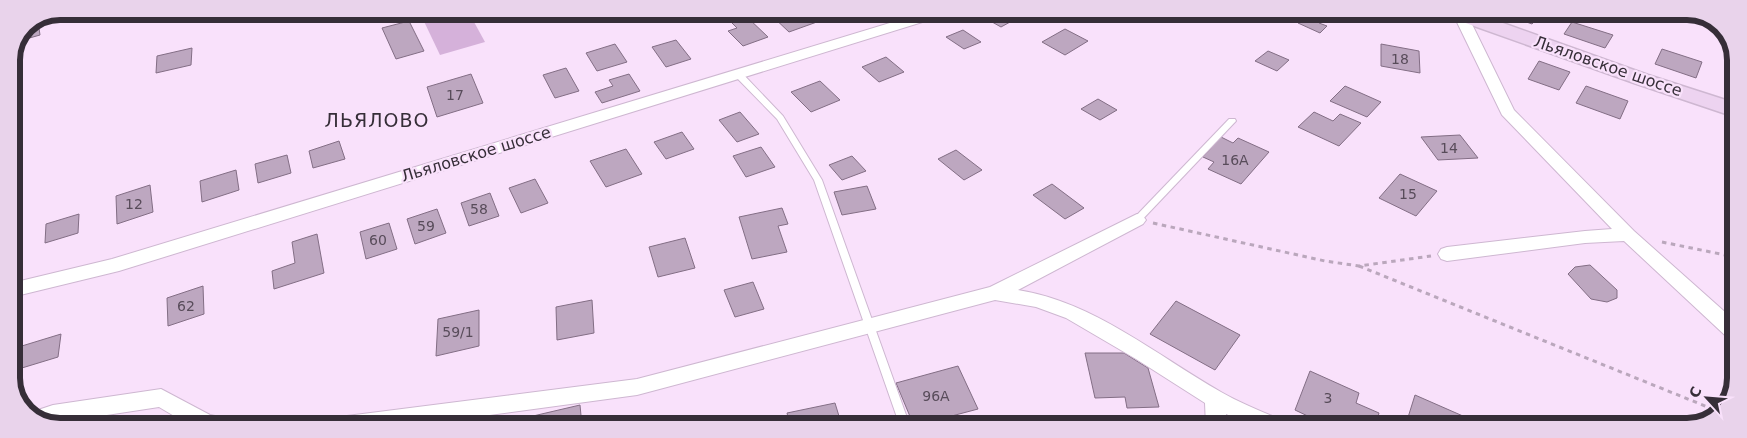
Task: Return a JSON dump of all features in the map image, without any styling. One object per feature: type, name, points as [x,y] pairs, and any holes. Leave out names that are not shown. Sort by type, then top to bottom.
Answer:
[{"type":"street","name":"Льяловское шоссе","points":[[20,288],[112,266],[914,20]]},
{"type":"street","points":[[1461,20],[1507,112],[1628,235],[1727,326]]},
{"type":"street","name":"Льяловское шоссе","points":[[1477,20],[1641,79],[1727,107]]},
{"type":"street","points":[[400,418],[637,387],[994,293],[1137,220]]},
{"type":"street","points":[[1447,254],[1628,235]]},
{"type":"street","points":[[994,293],[1038,300],[1073,313],[1143,353],[1215,399],[1256,418]]},
{"type":"street","points":[[47,416],[161,398],[196,418]]},
{"type":"street","points":[[1215,399],[1216,418]]},
{"type":"lane","points":[[738,74],[780,118],[818,180],[902,418]]},
{"type":"lane","points":[[1137,220],[1232,121]]},
{"type":"path","points":[[1137,220],[1325,261],[1359,266],[1712,409]]},
{"type":"path","points":[[1628,235],[1727,255]]},
{"type":"path","points":[[1359,266],[1447,254]]},
{"type":"shaded area","points":[[423,20],[473,20],[485,42],[440,55]]},
{"type":"building","points":[[750,20],[768,37],[743,46],[728,31],[737,28],[731,22]]},
{"type":"building","points":[[776,20],[822,20],[789,32]]},
{"type":"building","points":[[989,20],[1014,20],[1001,27]]},
{"type":"building","points":[[1302,20],[1323,20],[1319,23],[1327,26],[1320,33],[1298,23]]},
{"type":"building","points":[[1521,20],[1535,20],[1532,24]]},
{"type":"building","points":[[409,21],[424,51],[396,59],[382,28]]},
{"type":"building","points":[[1572,22],[1613,35],[1605,48],[1564,34]]},
{"type":"building","points":[[39,28],[40,35],[27,39],[32,32]]},
{"type":"building","points":[[1065,29],[1088,41],[1065,55],[1042,42]]},
{"type":"building","points":[[963,30],[981,42],[964,49],[946,37]]},
{"type":"building","points":[[676,40],[691,59],[666,67],[652,47]]},
{"type":"building","points":[[615,44],[627,62],[597,71],[586,53]]},
{"type":"building","points":[[1381,44],[1419,51],[1420,73],[1381,66]]},
{"type":"building","points":[[192,48],[191,65],[156,73],[157,56]]},
{"type":"building","points":[[1662,49],[1702,62],[1696,78],[1655,64]]},
{"type":"building","points":[[1268,51],[1289,60],[1277,71],[1255,61]]},
{"type":"building","points":[[886,57],[904,72],[879,82],[862,67]]},
{"type":"building","points":[[1539,61],[1570,72],[1559,90],[1528,79]]},
{"type":"building","points":[[566,68],[579,91],[555,98],[543,75]]},
{"type":"building","points":[[471,74],[483,103],[437,117],[427,87]]},
{"type":"building","points":[[629,74],[640,91],[602,103],[595,92],[613,86],[609,80]]},
{"type":"building","points":[[820,81],[840,100],[811,112],[791,92]]},
{"type":"building","points":[[1345,86],[1381,102],[1367,117],[1330,101]]},
{"type":"building","points":[[1586,86],[1628,101],[1620,119],[1576,103]]},
{"type":"building","points":[[1098,99],[1117,110],[1100,120],[1081,109]]},
{"type":"building","points":[[740,112],[759,134],[737,142],[719,120]]},
{"type":"building","points":[[1314,112],[1333,121],[1340,114],[1361,123],[1339,146],[1298,127]]},
{"type":"building","points":[[682,132],[694,149],[666,159],[654,142]]},
{"type":"building","points":[[1460,135],[1478,158],[1438,160],[1421,137]]},
{"type":"building","points":[[1221,137],[1233,143],[1238,138],[1269,152],[1241,184],[1208,169],[1214,162],[1203,157]]},
{"type":"building","points":[[339,141],[345,159],[313,168],[309,151]]},
{"type":"building","points":[[761,147],[775,167],[746,177],[733,156]]},
{"type":"building","points":[[626,149],[642,174],[606,187],[590,161]]},
{"type":"building","points":[[956,150],[982,170],[964,180],[938,159]]},
{"type":"building","points":[[287,155],[291,173],[258,183],[255,164]]},
{"type":"building","points":[[852,156],[866,171],[842,180],[829,165]]},
{"type":"building","points":[[236,170],[239,190],[202,202],[200,181]]},
{"type":"building","points":[[1400,174],[1437,191],[1416,216],[1379,198]]},
{"type":"building","points":[[535,179],[548,203],[521,213],[509,188]]},
{"type":"building","points":[[1052,184],[1084,208],[1065,219],[1033,195]]},
{"type":"building","points":[[150,185],[153,212],[117,224],[116,196]]},
{"type":"building","points":[[867,186],[876,209],[842,215],[834,192]]},
{"type":"building","points":[[490,193],[499,216],[469,226],[461,203]]},
{"type":"building","points":[[782,208],[788,224],[778,226],[787,252],[752,259],[739,217]]},
{"type":"building","points":[[437,209],[446,233],[415,244],[407,219]]},
{"type":"building","points":[[79,214],[78,233],[45,243],[46,224]]},
{"type":"building","points":[[389,223],[397,249],[366,259],[360,232]]},
{"type":"building","points":[[317,234],[324,273],[274,289],[272,271],[295,263],[292,242]]},
{"type":"building","points":[[685,238],[695,268],[658,277],[649,247]]},
{"type":"building","points":[[1590,265],[1617,290],[1617,298],[1607,302],[1591,299],[1568,274],[1575,267]]},
{"type":"building","points":[[753,282],[764,309],[735,317],[724,290]]},
{"type":"building","points":[[203,286],[204,314],[168,326],[167,298]]},
{"type":"building","points":[[592,300],[594,333],[557,340],[556,307]]},
{"type":"building","points":[[1176,301],[1240,335],[1215,370],[1150,334]]},
{"type":"building","points":[[479,310],[479,346],[436,356],[438,319]]},
{"type":"building","points":[[61,334],[58,357],[20,369],[20,347]]},
{"type":"building","points":[[1085,353],[1124,353],[1148,368],[1159,407],[1127,408],[1125,397],[1095,398]]},
{"type":"building","points":[[958,366],[978,409],[944,418],[911,418],[896,383]]},
{"type":"building","points":[[1310,371],[1359,393],[1356,403],[1379,413],[1378,418],[1312,418],[1295,410]]},
{"type":"building","points":[[1415,395],[1467,418],[1408,418]]},
{"type":"building","points":[[835,403],[840,418],[788,418],[787,413]]},
{"type":"building","points":[[580,405],[581,418],[525,418]]},
{"type":"district","name":"ЛЬЯЛОВО","points":[[377,120]]}]
